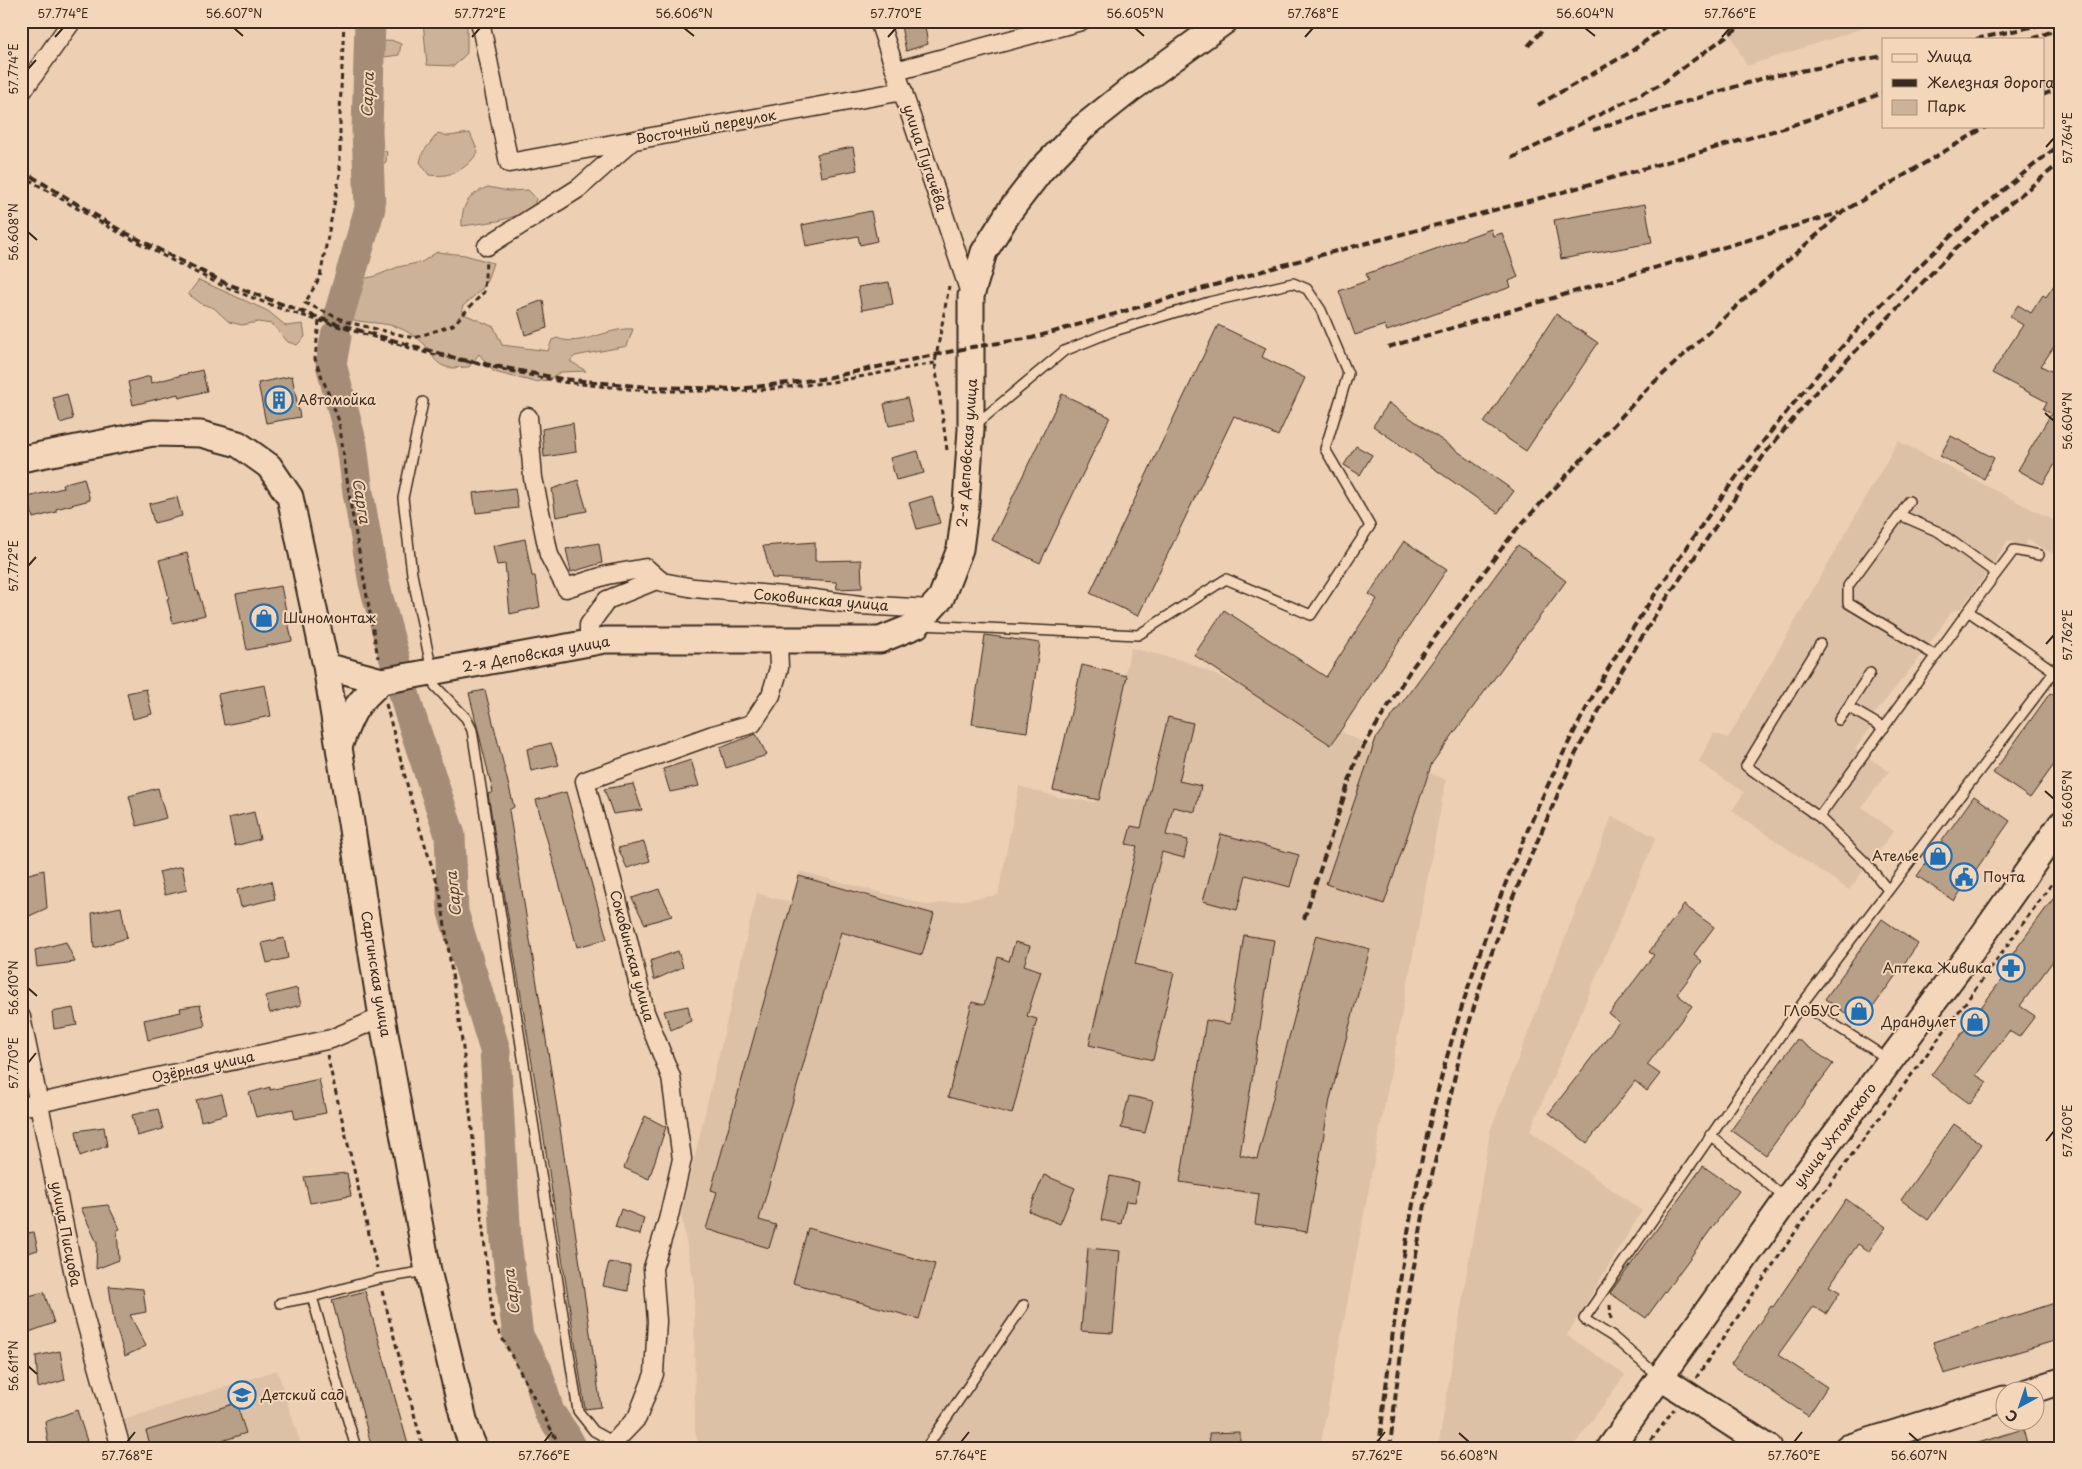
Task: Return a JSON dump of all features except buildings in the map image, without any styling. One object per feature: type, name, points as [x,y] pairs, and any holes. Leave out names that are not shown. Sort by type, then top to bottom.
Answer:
[{"type":"street","points":[[21,93],[72,21]]},
{"type":"street","name":"Восточный переулок","points":[[480,21],[509,163],[902,91]]},
{"type":"street","name":"улица Пугачёва","points":[[879,21],[971,296]]},
{"type":"street","points":[[896,71],[1081,21]]},
{"type":"street","name":"2-я Деповская улица","points":[[382,681],[606,640],[880,640],[924,617],[941,598],[960,550],[966,504],[971,429],[971,296],[984,252],[1009,212],[1042,169],[1082,128],[1225,21]]},
{"type":"street","points":[[488,246],[580,188],[632,141]]},
{"type":"street","name":"Соковинская улица","points":[[528,418],[533,478],[548,555],[566,588],[607,575],[646,568],[662,582],[694,588],[806,598],[860,605],[924,617]]},
{"type":"street","name":"Саргинская улица","points":[[21,459],[153,433],[201,434],[238,444],[268,466],[290,497],[326,666],[382,1017],[428,1271],[466,1428],[474,1448]]},
{"type":"street","points":[[589,643],[589,625],[606,600],[659,579]]},
{"type":"street","name":"Соковинская улица","points":[[616,1445],[637,1418],[654,1374],[657,1320],[653,1268],[668,1220],[682,1159],[671,1076],[644,1012],[585,781],[714,735],[752,724],[771,695],[779,668],[778,640]]},
{"type":"street","points":[[326,666],[382,681]]},
{"type":"street","points":[[340,745],[349,717],[361,699],[382,681]]},
{"type":"street","name":"улица Ухтомского","points":[[1610,1448],[1787,1199],[1971,952],[2061,824]]},
{"type":"street","name":"улица Писцова","points":[[21,1017],[78,1294],[122,1448]]},
{"type":"street","name":"Озёрная улица","points":[[21,1107],[331,1039],[382,1017]]},
{"type":"street","points":[[1660,1378],[1769,1448]]},
{"type":"street","points":[[2044,1387],[2061,1381]]},
{"type":"street","points":[[1847,1448],[1994,1402]]},
{"type":"lane","points":[[924,617],[1138,635],[1226,579],[1311,615],[1370,526],[1325,449],[1348,374],[1322,310],[1307,289],[1293,283],[1209,302],[1111,332],[1064,351],[971,429]]},
{"type":"lane","points":[[423,402],[403,498],[424,674],[466,718],[472,730],[578,1412],[594,1431],[616,1445]]},
{"type":"lane","points":[[1909,501],[1848,586],[1848,603],[1936,656]]},
{"type":"lane","points":[[1900,515],[1940,532],[1996,573]]},
{"type":"lane","points":[[1819,817],[2014,550],[2040,555]]},
{"type":"lane","points":[[1968,612],[2058,674]]},
{"type":"lane","points":[[1820,644],[1746,766],[1819,817],[1867,864],[1888,890]]},
{"type":"lane","points":[[1660,1378],[1613,1337],[1584,1319],[1802,1004],[1888,890],[2058,674],[2061,663]]},
{"type":"lane","points":[[1839,720],[1870,673]]},
{"type":"lane","points":[[1848,706],[1884,728]]},
{"type":"lane","points":[[1802,1004],[1890,1061]]},
{"type":"lane","points":[[1710,1135],[1787,1199]]},
{"type":"lane","points":[[280,1303],[312,1297],[378,1279],[428,1271]]},
{"type":"lane","points":[[312,1297],[356,1448]]},
{"type":"lane","points":[[926,1448],[1024,1305]]},
{"type":"path","points":[[344,21],[340,112],[340,174],[320,277],[305,303],[347,322],[414,338],[453,325],[484,292],[488,246]]},
{"type":"path","points":[[21,174],[107,226],[225,287],[319,321],[437,356],[562,382],[648,391],[753,391],[832,382],[935,363]]},
{"type":"path","points":[[948,459],[935,363],[949,285],[962,268]]},
{"type":"path","points":[[319,321],[315,359],[339,421],[351,507],[384,694],[413,807],[440,892],[463,1048],[493,1321],[561,1448]]},
{"type":"path","points":[[1646,1448],[1807,1215],[2061,871]]},
{"type":"path","points":[[318,1056],[327,1054],[372,1241],[378,1279],[423,1448]]},
{"type":"path","points":[[1608,1284],[1613,1337]]},
{"type":"shaded area","points":[[1723,21],[1886,21],[1747,66]]},
{"type":"shaded area","points":[[1898,441],[2061,524],[2061,542],[2053,554],[2028,540],[2023,548],[2008,540],[1988,572],[1960,609],[1952,611],[1922,655],[1867,723],[1872,726],[1855,749],[1889,771],[1862,807],[1894,831],[1849,890],[1732,811],[1744,792],[1698,762],[1714,733],[1728,738]]},
{"type":"shaded area","points":[[1131,648],[1185,661],[1446,780],[1320,1448],[699,1448],[695,1430],[694,1285],[681,1214],[757,893],[792,903],[800,871],[928,905],[998,895],[1019,786],[1058,797],[1095,802]]},
{"type":"shaded area","points":[[1612,816],[1656,837],[1530,1131],[1642,1211],[1567,1335],[1625,1375],[1572,1448],[1438,1448],[1490,1131]]},
{"type":"shaded area","name":"Детский сад","points":[[277,1370],[302,1448],[132,1448],[123,1420]]},
{"type":"green space","points":[[423,21],[467,21],[467,53],[454,66],[427,65]]},
{"type":"green space","points":[[391,40],[401,44],[399,55],[377,58],[379,43]]},
{"type":"green space","points":[[438,133],[448,136],[470,133],[478,152],[468,164],[451,174],[429,175],[420,162],[423,152]]},
{"type":"green space","points":[[378,148],[387,152],[386,162],[375,169],[363,165],[363,153]]},
{"type":"green space","points":[[488,187],[508,191],[528,190],[536,198],[533,211],[498,221],[462,226],[463,212],[468,201],[476,193]]},
{"type":"green space","points":[[437,252],[465,255],[493,263],[485,286],[462,307],[464,314],[494,327],[502,345],[548,351],[552,340],[557,338],[575,341],[623,329],[633,329],[627,346],[575,356],[570,361],[586,371],[561,372],[547,380],[535,382],[494,372],[479,354],[469,367],[446,367],[435,360],[423,343],[406,331],[391,325],[350,319],[338,310],[343,281],[373,277],[398,267],[422,262]]},
{"type":"green space","points":[[199,280],[268,311],[286,326],[303,324],[305,337],[297,345],[288,342],[272,324],[258,322],[242,325],[229,322],[214,308],[202,304],[188,294]]},
{"type":"waterway","name":"Сарга","points":[[339,315],[370,208],[367,130],[370,21]]},
{"type":"waterway","name":"Сарга","points":[[336,336],[331,364],[352,445],[374,583],[409,711],[450,835],[453,912],[495,1050],[506,1241],[518,1336],[537,1371],[549,1412],[572,1448]]},
{"type":"railway","points":[[1528,46],[1551,21]]},
{"type":"railway","points":[[1538,105],[1629,53],[1673,21]]},
{"type":"railway","points":[[1512,158],[1661,84],[1747,21]]},
{"type":"railway","points":[[1981,38],[2059,21]]},
{"type":"railway","points":[[2035,38],[2061,28]]},
{"type":"railway","points":[[1593,130],[1767,77],[1882,56]]},
{"type":"railway","points":[[2044,95],[2061,87]]},
{"type":"railway","points":[[21,170],[118,229],[225,283],[330,322],[458,359],[562,379],[648,387],[738,389],[821,379],[972,347],[1032,338],[1294,262],[1556,194],[1787,127],[1882,93]]},
{"type":"railway","points":[[1304,919],[1357,757],[1411,669],[1515,531],[1647,389],[1752,292],[1844,211],[1984,128]]},
{"type":"railway","points":[[1379,1448],[1406,1244],[1425,1143],[1437,1093],[1465,997],[1497,905],[1534,815],[1576,727],[1640,616],[1725,493],[1766,437],[1810,383],[1856,331],[1954,233],[2061,144]]},
{"type":"railway","points":[[1390,1448],[1409,1294],[1425,1205],[1461,1050],[1486,968],[1513,897],[1575,755],[1610,690],[1656,614],[1764,455],[1811,397],[1956,248],[2061,162]]},
{"type":"railway","points":[[1388,347],[1839,213]]},
{"type":"place","name":"Автомойка","points":[[279,400]]},
{"type":"place","name":"Шиномонтаж","points":[[264,618]]},
{"type":"place","name":"Ателье","points":[[1938,856]]},
{"type":"place","name":"Почта","points":[[1964,877]]},
{"type":"place","name":"Аптека Живика","points":[[2011,968]]},
{"type":"place","name":"ГЛОБУС","points":[[1859,1011]]},
{"type":"place","name":"Драндулет","points":[[1975,1022]]},
{"type":"place","name":"Детский сад","points":[[242,1395]]}]
